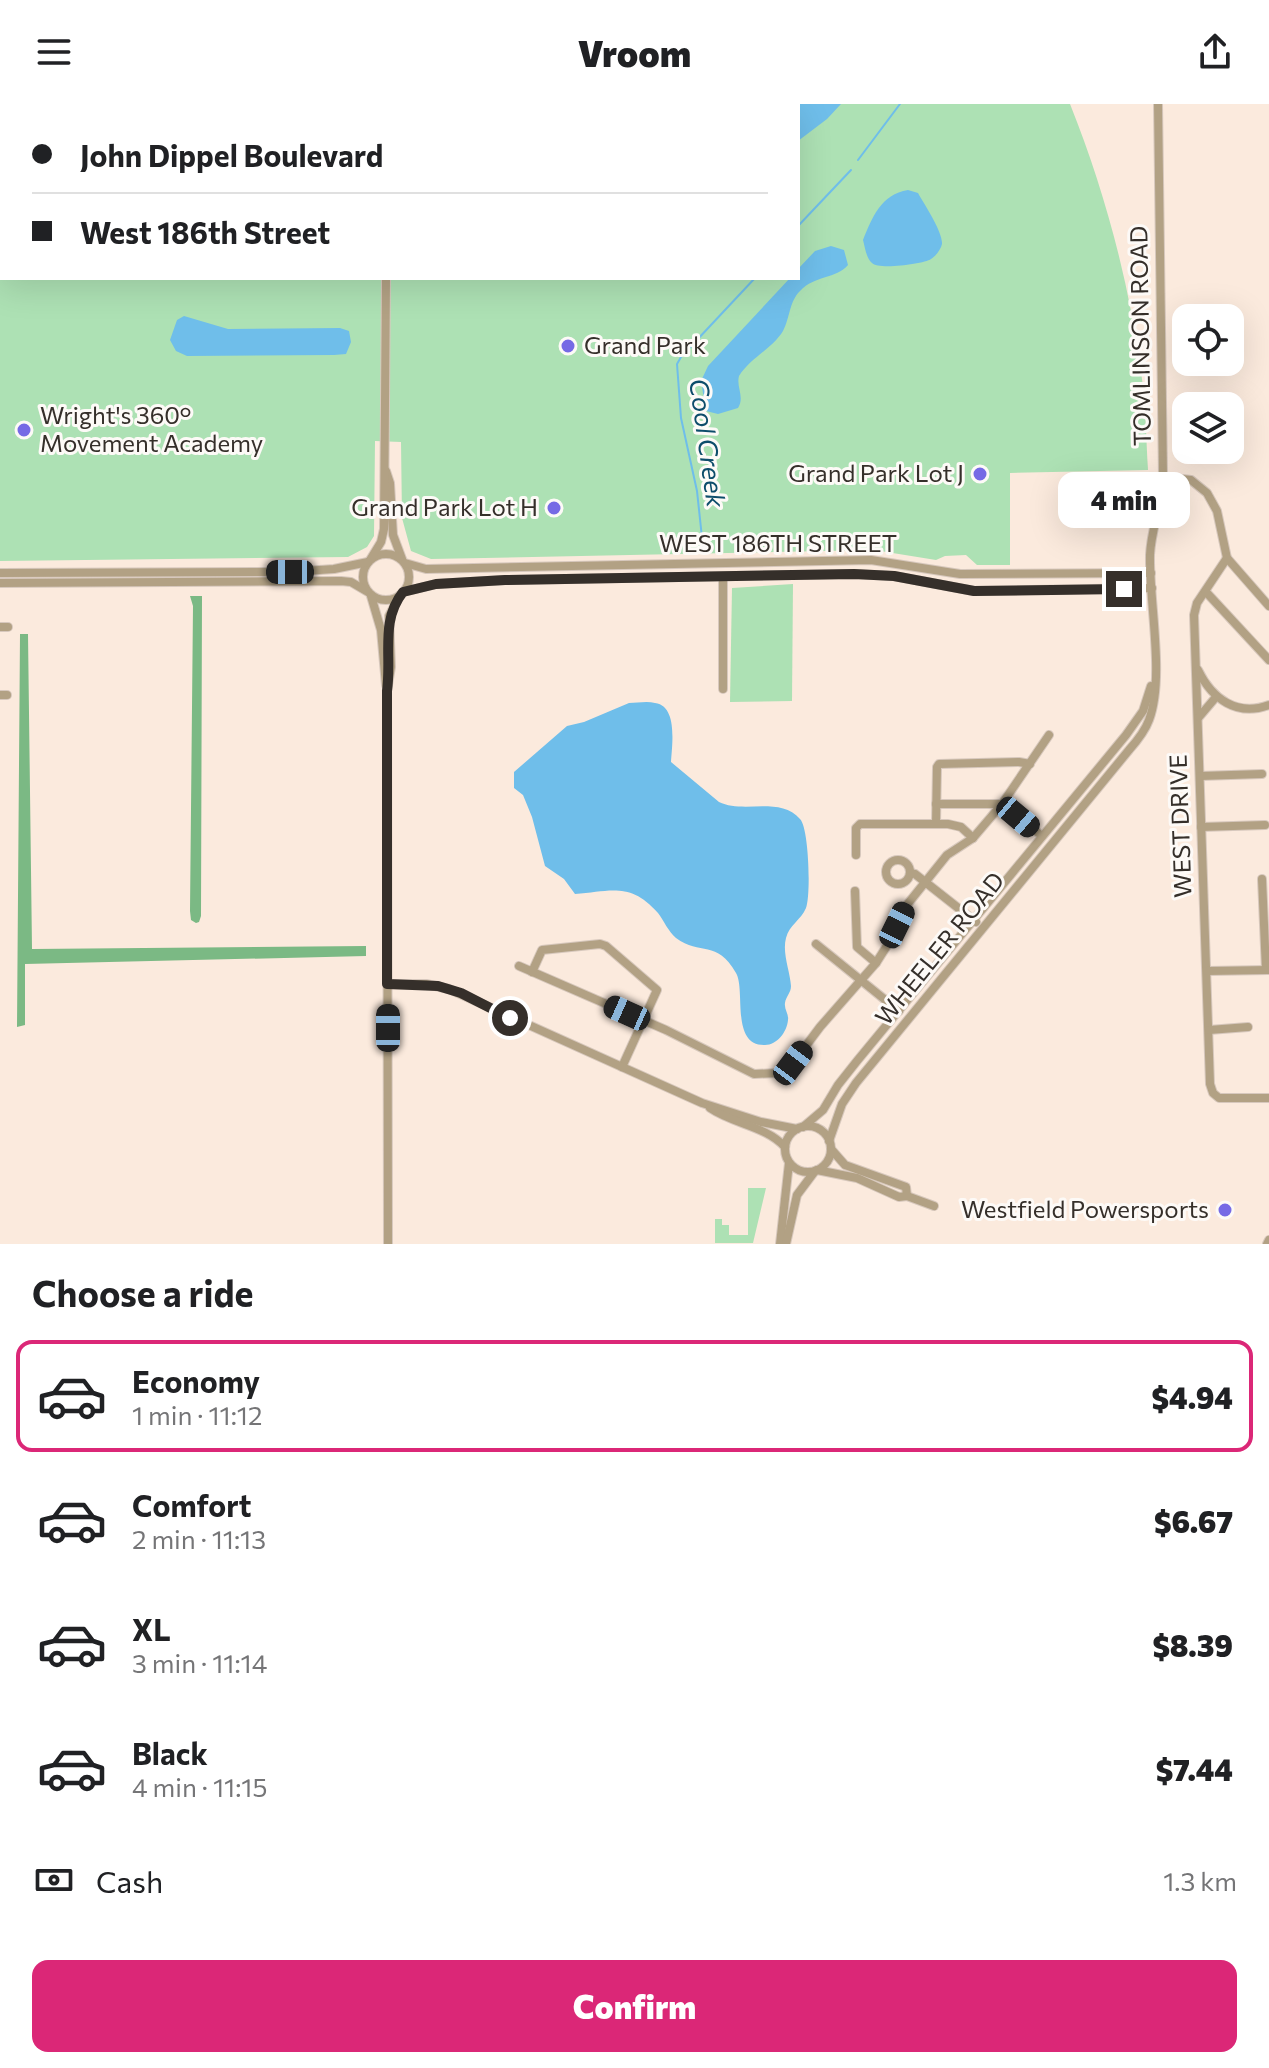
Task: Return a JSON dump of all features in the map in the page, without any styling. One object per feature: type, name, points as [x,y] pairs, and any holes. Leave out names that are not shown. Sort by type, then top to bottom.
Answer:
[{"type":"street","name":"TOMLINSON ROAD","points":[[1150,569],[1152,534],[1160,511],[1163,477],[1158,104]]},
{"type":"street","points":[[386,280],[384,529],[381,542],[362,575],[381,630],[387,691],[388,1244]]},
{"type":"street","points":[[386,470],[390,483],[391,522],[409,580],[389,616],[391,667],[387,691]]},
{"type":"street","points":[[1163,477],[1191,480],[1207,493],[1217,511],[1227,558],[1269,606]]},
{"type":"street","points":[[0,573],[290,572],[334,569],[369,561],[386,553],[404,561]]},
{"type":"street","name":"WEST DRIVE","points":[[1227,558],[1195,608],[1210,1084],[1219,1098],[1269,1098]]},
{"type":"street","name":"WEST 186TH STREET","points":[[404,561],[426,569],[871,560],[975,575],[1150,569]]},
{"type":"street","points":[[795,561],[796,575]]},
{"type":"street","name":"WHEELER ROAD","points":[[800,1128],[823,1110],[838,1085],[1136,722],[1148,699],[1154,665],[1150,569]]},
{"type":"street","name":"WEST 186TH STREET","points":[[402,593],[436,584],[491,581],[796,575],[878,575],[974,591],[1152,588]]},
{"type":"street","points":[[723,577],[723,689]]},
{"type":"street","points":[[0,583],[341,581],[351,582],[384,600],[402,593]]},
{"type":"street","points":[[1206,592],[1269,660]]},
{"type":"street","name":"WHEELER ROAD","points":[[830,1145],[842,1104],[856,1083],[1141,735],[1155,698],[1157,678],[1154,665]]},
{"type":"street","points":[[1196,666],[1216,697],[1239,708],[1269,705]]},
{"type":"street","points":[[1198,718],[1216,697]]},
{"type":"street","points":[[519,966],[644,1020],[754,1074],[777,1073],[793,1063],[876,963],[906,906],[947,855],[973,838],[1002,804],[1049,735]]},
{"type":"street","points":[[936,824],[938,765],[988,762],[1030,764]]},
{"type":"street","points":[[1200,776],[1262,774]]},
{"type":"street","points":[[936,804],[1002,804],[1042,836]]},
{"type":"street","points":[[856,855],[858,825],[958,826],[973,838]]},
{"type":"street","points":[[1201,827],[1265,825]]},
{"type":"street","points":[[910,873],[983,927]]},
{"type":"street","points":[[1207,971],[1267,970],[1262,879]]},
{"type":"street","points":[[855,891],[856,945],[876,963]]},
{"type":"street","points":[[532,972],[542,950],[600,944],[657,990],[622,1067]]},
{"type":"street","points":[[816,944],[899,1011]]},
{"type":"street","points":[[387,984],[426,984],[449,989],[702,1103],[761,1122],[819,1129],[845,1165],[906,1187],[907,1196]]},
{"type":"street","points":[[1209,1030],[1248,1027]]},
{"type":"street","points":[[702,1103],[722,1116],[773,1135],[785,1147],[789,1163],[783,1244]]},
{"type":"street","points":[[785,1147],[789,1136],[800,1128]]},
{"type":"street","points":[[783,1244],[797,1195],[827,1161],[830,1145]]},
{"type":"street","points":[[789,1163],[803,1171],[816,1170],[857,1178],[899,1197],[907,1196],[934,1206]]},
{"type":"green space","name":"Grand Park","points":[[800,104],[1070,104],[1104,202],[1130,304],[1143,384],[1148,470],[1010,473],[1010,565],[977,565],[966,555],[945,556],[936,560],[874,550],[431,559],[411,551],[402,518],[401,442],[375,441],[374,536],[367,547],[348,557],[0,561],[0,280],[800,280]]},
{"type":"green space","points":[[793,584],[792,701],[730,702],[732,588]]},
{"type":"green space","points":[[190,596],[202,596],[201,916],[196,923],[191,920],[190,911],[193,606]]},
{"type":"green space","points":[[20,634],[28,634],[32,949],[366,946],[366,956],[25,964],[25,1025],[17,1027]]},
{"type":"green space","points":[[748,1188],[766,1188],[753,1243],[715,1243],[715,1219],[722,1219],[722,1225],[729,1225],[729,1235],[748,1235]]},
{"type":"water","points":[[800,104],[841,104],[800,139]]},
{"type":"water","points":[[908,190],[918,193],[933,218],[942,239],[941,248],[927,261],[901,266],[876,265],[866,252],[863,240],[866,232],[884,202]]},
{"type":"water","points":[[831,246],[844,250],[848,265],[838,273],[812,282],[796,295],[783,331],[739,376],[741,400],[738,408],[718,414],[706,411],[701,381],[708,366],[788,280],[800,280],[800,267],[815,251]]},
{"type":"water","points":[[184,316],[228,329],[340,328],[349,331],[351,342],[346,354],[187,356],[176,351],[170,340],[177,320]]},
{"type":"water","points":[[629,703],[655,703],[667,711],[672,727],[671,762],[719,802],[782,808],[792,812],[803,825],[808,862],[808,901],[786,938],[791,986],[785,1003],[788,1020],[783,1033],[774,1043],[754,1043],[747,1037],[741,1016],[739,981],[729,962],[722,956],[676,938],[658,913],[639,897],[620,891],[575,894],[564,879],[545,866],[532,817],[523,795],[514,788],[514,772],[567,726]]},
{"type":"waterway","name":"Cool Creek","points":[[858,160],[900,104]]},
{"type":"waterway","name":"Cool Creek","points":[[800,224],[851,170]]},
{"type":"waterway","name":"Cool Creek","points":[[703,547],[697,491],[681,418],[677,364],[753,280]]},
{"type":"place","name":"Grand Park","points":[[568,346]]},
{"type":"place","name":"Wright's 360° Movement Academy","points":[[24,430]]},
{"type":"place","name":"Grand Park Lot J","points":[[980,474]]},
{"type":"place","name":"Grand Park Lot H","points":[[554,508]]},
{"type":"place","name":"Westfield Powersports","points":[[1225,1210]]},
{"type":"route","points":[[510,1018],[461,993],[438,986],[387,984],[387,691],[391,667],[388,623],[403,592],[436,584],[505,580],[854,574],[894,576],[974,591],[1124,589]]}]
